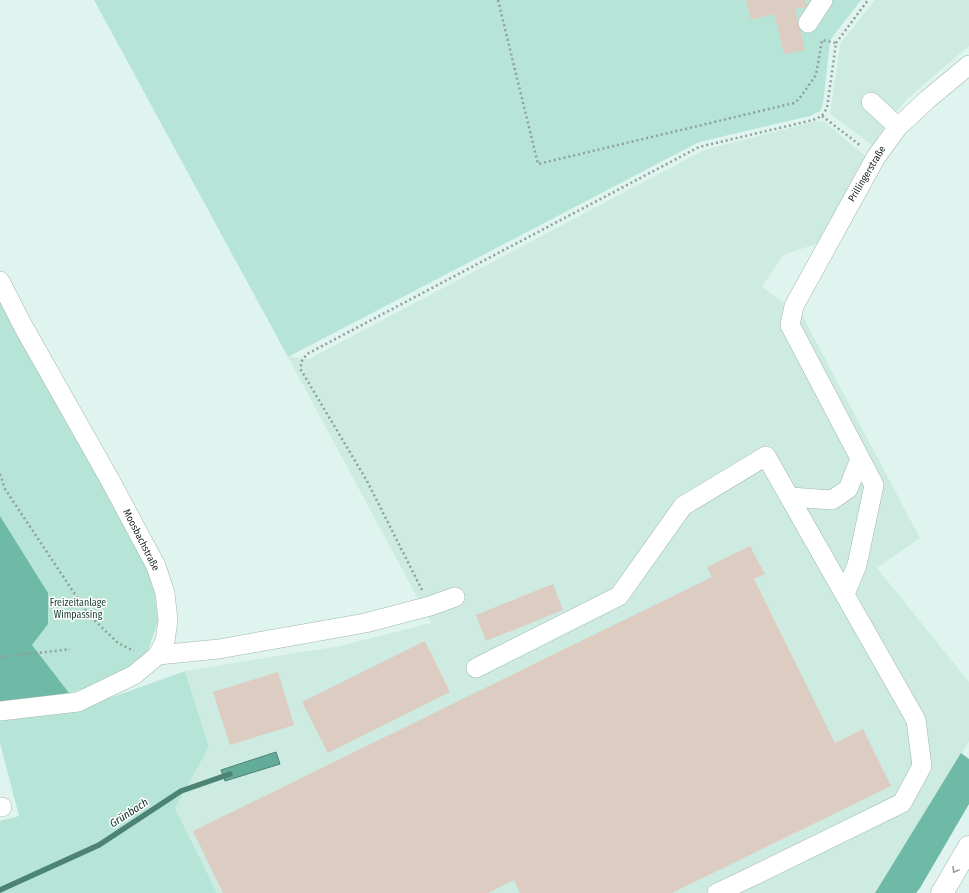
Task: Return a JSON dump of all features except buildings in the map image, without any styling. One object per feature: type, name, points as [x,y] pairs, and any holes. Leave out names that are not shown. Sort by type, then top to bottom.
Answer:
[{"type":"highway","points":[[942,893],[969,847]]},
{"type":"street","points":[[808,23],[823,0]]},
{"type":"street","name":"Prillingerstraße","points":[[845,594],[857,565],[874,485],[790,325],[794,306],[876,157],[898,127],[928,99],[969,65]]},
{"type":"street","points":[[871,102],[898,127]]},
{"type":"street","name":"Moosbachstraße","points":[[0,282],[156,566],[165,593],[168,620],[165,641],[158,655],[134,675],[78,702],[0,712]]},
{"type":"street","points":[[476,668],[619,596],[683,506],[766,456],[916,720],[922,766],[902,803],[717,893]]},
{"type":"street","points":[[790,497],[832,500],[848,489],[860,459]]},
{"type":"street","points":[[158,655],[219,649],[365,623],[430,606],[455,596]]},
{"type":"street","points":[[744,893],[753,876]]},
{"type":"path","points":[[498,0],[538,164],[794,103],[799,99],[816,75],[822,40],[836,43]]},
{"type":"path","points":[[430,606],[367,481],[301,370],[301,362],[307,354],[699,147],[813,120],[822,116],[827,108],[836,43],[868,0]]},
{"type":"path","points":[[822,116],[876,157]]},
{"type":"path","points":[[0,474],[5,489],[88,614],[118,643],[135,652],[158,655]]},
{"type":"path","points":[[0,657],[70,649]]},
{"type":"shaded area","points":[[875,0],[969,0],[969,46],[909,97],[890,119],[872,145],[830,114],[840,44]]},
{"type":"shaded area","points":[[816,121],[825,122],[865,156],[819,243],[783,255],[762,287],[802,315],[920,538],[877,568],[969,682],[969,741],[875,893],[217,893],[175,808],[209,747],[185,671],[340,646],[431,623],[288,357],[309,359],[704,150]]},
{"type":"shaded area","points":[[0,516],[48,593],[48,624],[32,645],[69,693],[0,702]]},
{"type":"shaded area","points":[[276,752],[280,764],[225,781],[221,770]]},
{"type":"shaded area","points":[[961,753],[969,759],[969,804],[920,888],[916,893],[875,893]]},
{"type":"green space","points":[[94,0],[861,0],[830,41],[823,104],[820,111],[810,116],[699,142],[288,357]]},
{"type":"green space","name":"Freizeitanlage Wimpassing","points":[[0,296],[152,571],[158,621],[148,651],[120,678],[69,693],[0,702]]},
{"type":"green space","points":[[185,671],[209,747],[175,808],[217,893],[0,893],[0,821],[19,816],[0,743],[0,719],[113,697]]},
{"type":"waterway","name":"Grünbach","points":[[0,890],[99,845],[181,791],[230,774]]}]
